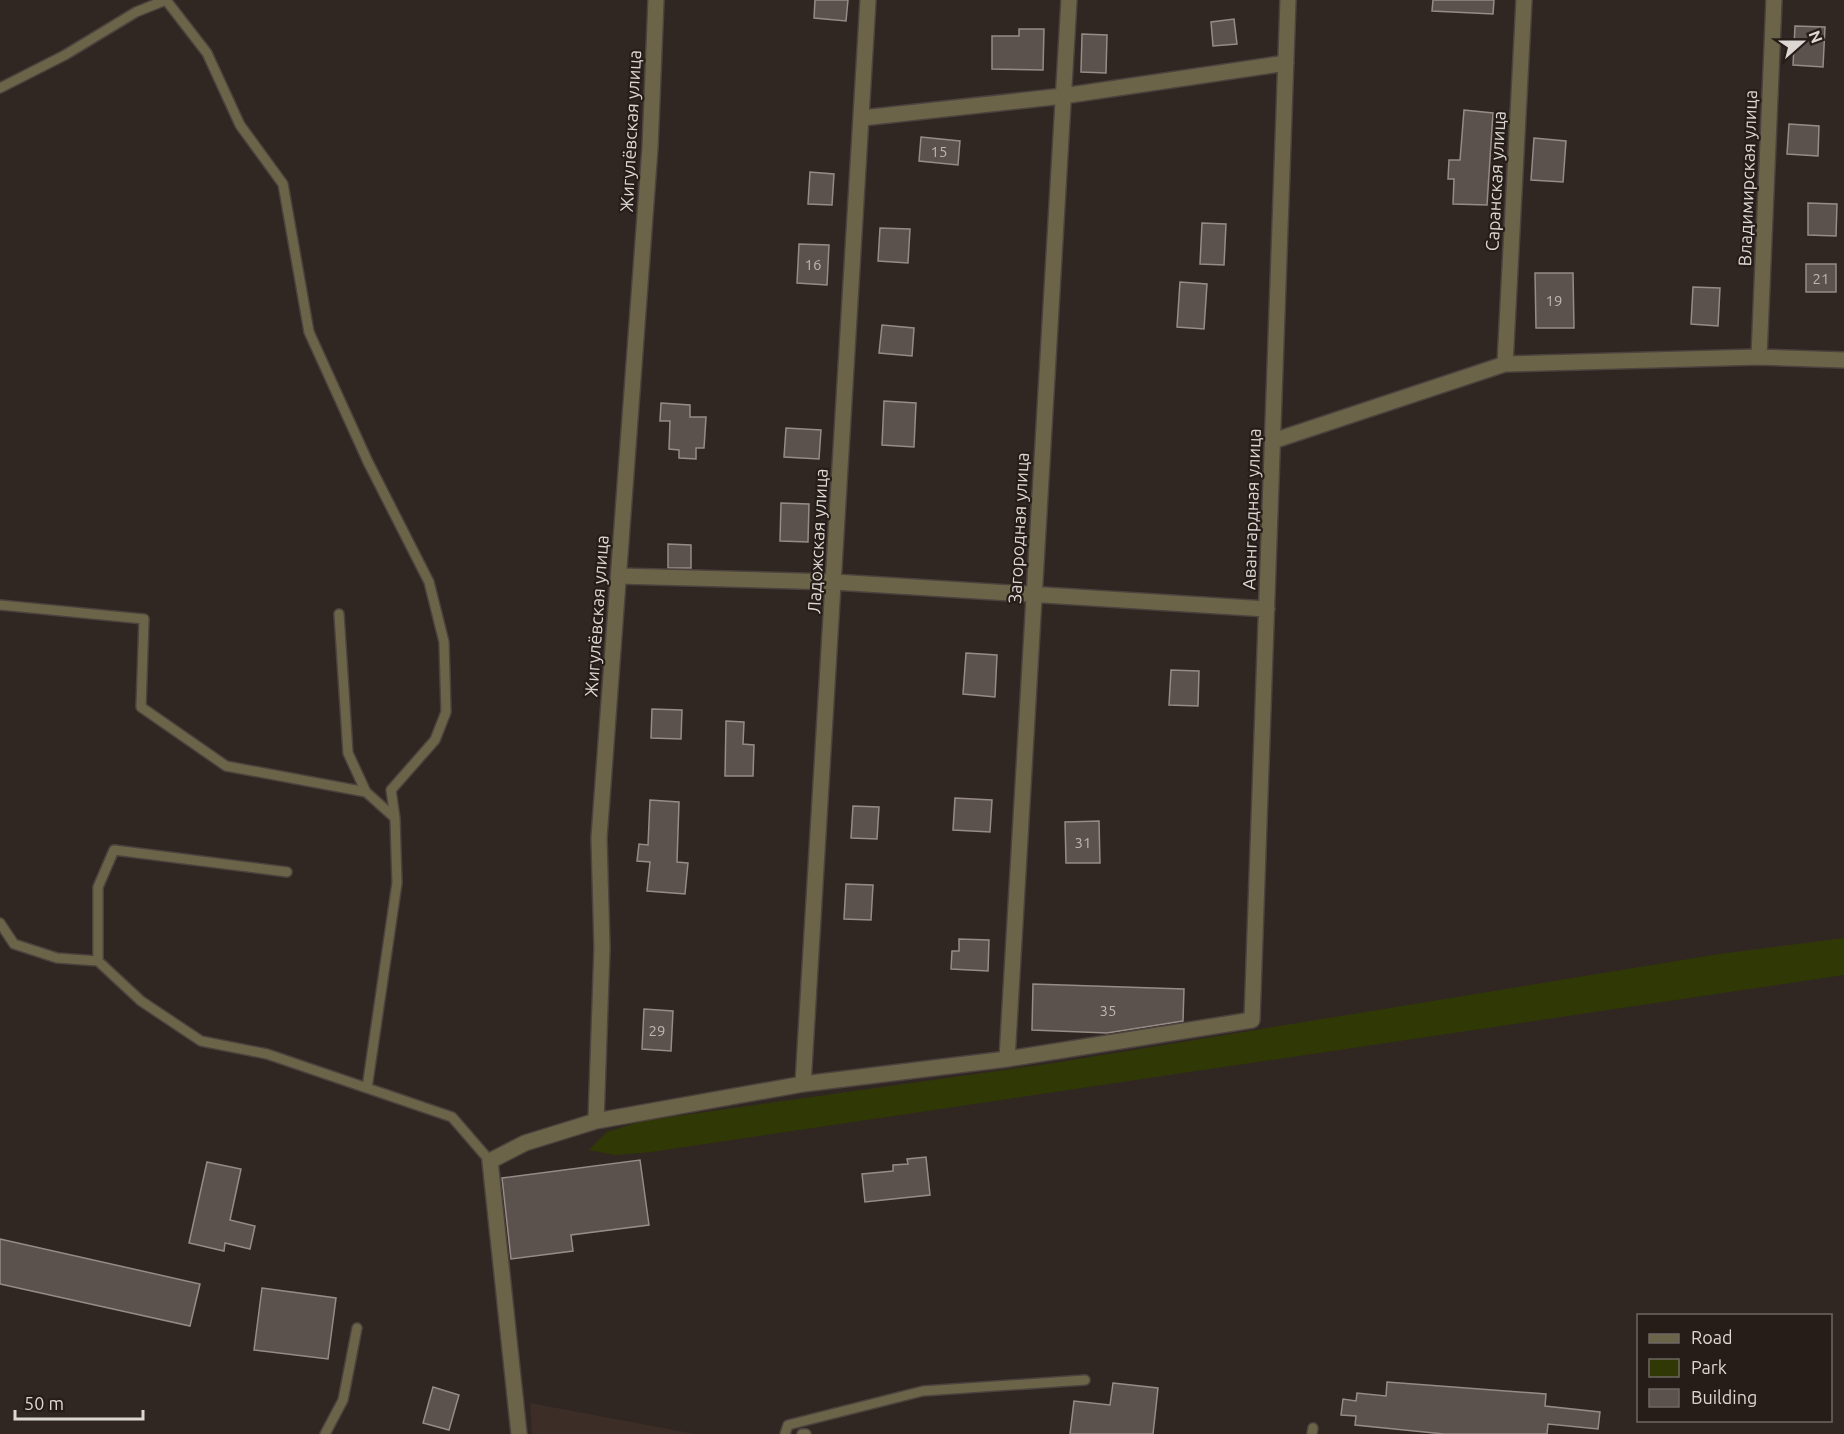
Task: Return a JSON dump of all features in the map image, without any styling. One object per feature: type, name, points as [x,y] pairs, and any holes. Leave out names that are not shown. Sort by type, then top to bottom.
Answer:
[{"type":"street","name":"Жигулёвская улица","points":[[596,1121],[602,948],[599,838],[650,148],[656,0]]},
{"type":"street","name":"Ладожская улица","points":[[803,1084],[868,0]]},
{"type":"street","name":"Загородная улица","points":[[1007,1059],[1069,0]]},
{"type":"street","name":"Авангардная улица","points":[[1007,1059],[1252,1020],[1288,0]]},
{"type":"street","name":"Саранская улица","points":[[1505,364],[1524,0]]},
{"type":"street","name":"Владимирская улица","points":[[1759,357],[1774,0]]},
{"type":"street","points":[[862,118],[1063,96],[1286,63]]},
{"type":"street","points":[[1273,441],[1505,364],[1759,357],[1844,360]]},
{"type":"street","points":[[619,576],[834,582],[1267,609]]},
{"type":"street","points":[[519,1434],[490,1161],[525,1143],[596,1121],[803,1084],[1007,1059]]},
{"type":"lane","points":[[0,88],[65,55],[136,12],[166,0],[207,53],[240,125],[283,184],[309,332],[368,462],[429,582],[444,642],[446,712],[435,740],[391,790],[395,818],[397,882],[367,1088]]},
{"type":"lane","points":[[0,606],[144,620],[141,707],[226,766],[366,792]]},
{"type":"lane","points":[[339,614],[348,753],[366,792],[395,818]]},
{"type":"lane","points":[[98,961],[98,887],[114,850],[287,872]]},
{"type":"lane","points":[[0,922],[14,944],[57,958],[98,961],[141,1000],[201,1041],[267,1054],[452,1117],[490,1161]]},
{"type":"lane","points":[[325,1434],[343,1400],[357,1328]]},
{"type":"lane","points":[[785,1434],[788,1425],[922,1391],[1085,1380]]},
{"type":"shaded area","points":[[530,1403],[695,1434],[532,1434]]},
{"type":"green space","points":[[1844,938],[1844,975],[651,1152],[615,1155],[589,1150],[607,1132],[642,1121],[1054,1063],[1719,954]]},
{"type":"building","points":[[815,0],[848,0],[846,21],[814,18]]},
{"type":"building","points":[[1433,0],[1494,0],[1493,14],[1432,11]]},
{"type":"building","points":[[1234,19],[1237,44],[1213,46],[1211,22]]},
{"type":"building","points":[[1795,26],[1825,27],[1823,67],[1793,65]]},
{"type":"building","points":[[1019,29],[1044,29],[1043,70],[992,69],[992,36],[1019,36]]},
{"type":"building","points":[[1082,34],[1107,35],[1106,73],[1081,72]]},
{"type":"building","points":[[1464,110],[1493,113],[1487,205],[1453,204],[1454,179],[1448,179],[1449,160],[1460,160]]},
{"type":"building","points":[[1789,124],[1819,126],[1818,156],[1787,154]]},
{"type":"building","points":[[921,137],[960,141],[958,165],[919,161]]},
{"type":"building","points":[[1534,138],[1566,141],[1563,182],[1531,180]]},
{"type":"building","points":[[810,172],[834,174],[832,205],[808,204]]},
{"type":"building","points":[[1808,203],[1837,204],[1836,236],[1808,235]]},
{"type":"building","points":[[1202,223],[1226,224],[1224,265],[1200,264]]},
{"type":"building","points":[[880,228],[910,229],[908,263],[878,261]]},
{"type":"building","points":[[799,244],[829,245],[827,285],[797,283]]},
{"type":"building","points":[[1806,264],[1836,264],[1836,292],[1806,292]]},
{"type":"building","points":[[1535,273],[1573,273],[1574,328],[1536,328]]},
{"type":"building","points":[[1180,282],[1207,284],[1204,329],[1177,327]]},
{"type":"building","points":[[1693,287],[1720,288],[1718,326],[1691,324]]},
{"type":"building","points":[[882,325],[914,328],[912,356],[879,353]]},
{"type":"building","points":[[884,401],[916,403],[914,447],[882,445]]},
{"type":"building","points":[[661,403],[690,405],[690,417],[706,417],[704,448],[696,448],[696,459],[679,458],[679,450],[669,449],[670,421],[660,421]]},
{"type":"building","points":[[786,428],[821,430],[819,459],[784,457]]},
{"type":"building","points":[[781,503],[809,504],[808,542],[780,541]]},
{"type":"building","points":[[668,544],[691,545],[691,568],[668,568]]},
{"type":"building","points":[[966,653],[997,655],[995,697],[963,694]]},
{"type":"building","points":[[1171,670],[1199,671],[1198,706],[1169,705]]},
{"type":"building","points":[[652,709],[682,710],[681,739],[651,738]]},
{"type":"building","points":[[726,721],[744,722],[743,744],[754,745],[753,776],[725,776]]},
{"type":"building","points":[[955,798],[992,800],[990,832],[953,830]]},
{"type":"building","points":[[650,800],[679,802],[677,862],[688,863],[685,894],[647,891],[650,862],[637,861],[639,844],[648,845]]},
{"type":"building","points":[[853,806],[879,807],[877,839],[851,838]]},
{"type":"building","points":[[1099,821],[1100,863],[1066,863],[1065,822]]},
{"type":"building","points":[[846,884],[873,885],[871,920],[844,919]]},
{"type":"building","points":[[959,939],[989,940],[988,971],[951,969],[952,951],[959,951]]},
{"type":"building","points":[[1033,984],[1184,989],[1183,1021],[1107,1033],[1032,1030]]},
{"type":"building","points":[[644,1009],[673,1011],[671,1051],[642,1049]]},
{"type":"building","points":[[926,1157],[930,1195],[865,1202],[862,1174],[893,1171],[893,1165],[908,1164],[907,1159]]},
{"type":"building","points":[[640,1160],[649,1225],[571,1235],[573,1251],[511,1259],[502,1178]]},
{"type":"building","points":[[207,1162],[241,1169],[230,1220],[255,1226],[250,1249],[225,1243],[224,1251],[189,1243]]},
{"type":"building","points":[[0,1239],[200,1284],[190,1326],[0,1284]]},
{"type":"building","points":[[262,1288],[336,1298],[328,1359],[254,1350]]},
{"type":"building","points":[[1387,1382],[1546,1394],[1545,1406],[1600,1412],[1598,1429],[1548,1424],[1547,1434],[1444,1434],[1355,1425],[1356,1416],[1341,1415],[1343,1399],[1356,1401],[1357,1393],[1386,1396]]},
{"type":"building","points":[[1113,1383],[1158,1388],[1153,1434],[1070,1434],[1074,1401],[1110,1405]]},
{"type":"building","points":[[433,1387],[459,1395],[449,1430],[423,1423]]}]
